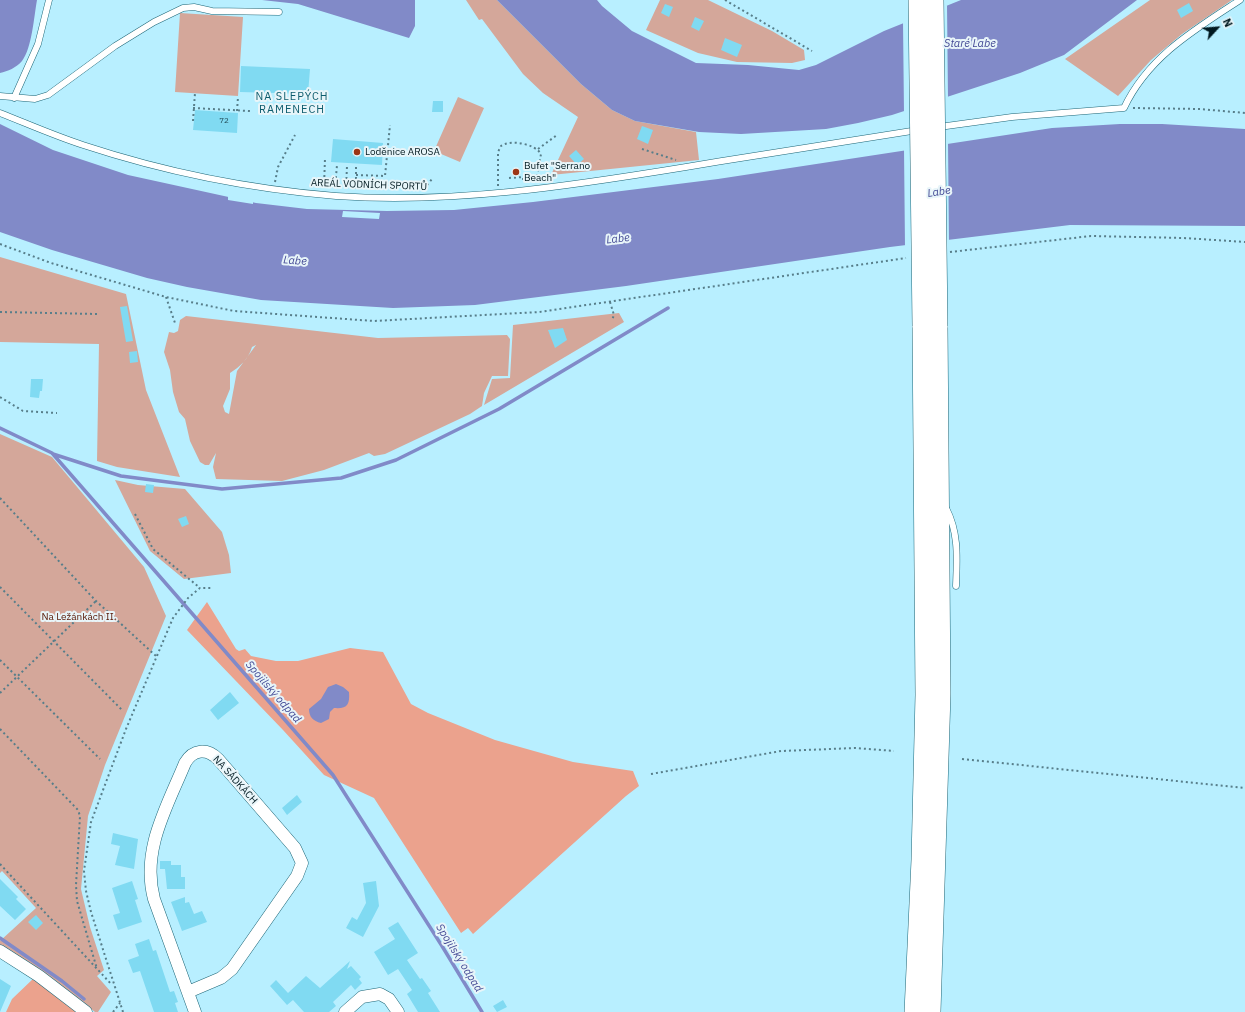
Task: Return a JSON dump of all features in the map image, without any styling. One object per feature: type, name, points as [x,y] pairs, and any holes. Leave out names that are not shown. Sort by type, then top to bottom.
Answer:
[{"type":"main road","points":[[918,0],[930,326],[941,497],[942,694],[931,1012]]},
{"type":"main road","points":[[914,1012],[921,860],[925,696],[934,0]]},
{"type":"street","name":"NA SÁDKÁCH","points":[[188,992],[217,980],[232,969],[297,876],[302,863],[295,848],[218,759],[203,751],[191,755],[185,763],[156,835],[150,861],[150,882],[154,899],[195,1012]]},
{"type":"street","points":[[0,951],[39,976],[86,1012]]},
{"type":"street","points":[[345,1012],[362,998],[380,994],[389,999],[398,1012]]},
{"type":"lane","points":[[14,98],[38,44],[49,0]]},
{"type":"lane","points":[[1124,108],[1138,83],[1156,60],[1182,38],[1240,0]]},
{"type":"lane","points":[[0,96],[35,99],[48,95],[121,42],[154,22],[183,8],[194,7],[212,11],[279,12]]},
{"type":"lane","name":"AREÁL VODNÍCH SPORTŮ","points":[[0,113],[82,145],[156,166],[244,185],[334,196],[462,197],[603,181],[687,166],[990,120],[1124,108]]},
{"type":"lane","points":[[941,497],[952,520],[957,538],[956,586]]},
{"type":"path","points":[[724,0],[812,50]]},
{"type":"path","points":[[193,121],[194,93]]},
{"type":"path","points":[[237,110],[238,97]]},
{"type":"path","points":[[193,108],[250,111]]},
{"type":"path","points":[[1124,108],[1200,109],[1245,113]]},
{"type":"path","points":[[356,175],[385,176],[390,125]]},
{"type":"path","points":[[273,189],[278,167],[295,134]]},
{"type":"path","points":[[538,149],[557,135]]},
{"type":"path","points":[[498,193],[498,152],[501,146],[510,142],[534,147],[538,149],[541,154],[535,189]]},
{"type":"path","points":[[642,149],[674,159],[687,166]]},
{"type":"path","points":[[324,194],[325,158]]},
{"type":"path","points":[[334,196],[337,165]]},
{"type":"path","points":[[346,196],[347,166]]},
{"type":"path","points":[[355,196],[356,166]]},
{"type":"path","points":[[509,178],[537,178]]},
{"type":"path","points":[[420,197],[427,183],[432,179]]},
{"type":"path","points":[[523,179],[524,190]]},
{"type":"path","points":[[948,252],[1091,236],[1184,238],[1245,242]]},
{"type":"path","points":[[0,244],[51,263],[166,297],[234,311],[374,321],[539,312],[911,258]]},
{"type":"path","points":[[166,297],[175,323]]},
{"type":"path","points":[[610,302],[614,315],[612,320]]},
{"type":"path","points":[[0,312],[98,314]]},
{"type":"path","points":[[0,397],[23,411],[57,413]]},
{"type":"path","points":[[0,498],[96,601],[157,657]]},
{"type":"path","points":[[134,514],[153,549],[200,588],[212,588]]},
{"type":"path","points":[[0,587],[123,710]]},
{"type":"path","points":[[123,1012],[91,912],[84,871],[91,822],[173,618],[188,598],[200,588]]},
{"type":"path","points":[[0,693],[96,601]]},
{"type":"path","points":[[0,660],[100,759]]},
{"type":"path","points":[[0,729],[78,810],[80,816],[76,885],[77,901],[97,969]]},
{"type":"path","points":[[651,774],[781,751],[855,748],[894,751]]},
{"type":"path","points":[[962,759],[1245,788]]},
{"type":"path","points":[[0,864],[114,987]]},
{"type":"path","points":[[113,1012],[120,1003]]},
{"type":"green space","points":[[466,0],[497,0],[581,84],[612,110],[635,121],[696,132],[699,160],[551,175],[578,117],[543,93],[523,74],[482,19],[479,20]]},
{"type":"green space","points":[[660,0],[708,0],[772,31],[804,50],[805,60],[792,63],[737,62],[698,53],[646,30]]},
{"type":"green space","points":[[1150,0],[1232,0],[1182,34],[1151,60],[1118,96],[1065,59]]},
{"type":"green space","points":[[180,13],[243,17],[238,96],[175,92]]},
{"type":"green space","points":[[458,97],[484,108],[460,162],[434,151]]},
{"type":"green space","points":[[0,257],[126,294],[146,390],[180,477],[117,467],[97,461],[99,344],[0,342]]},
{"type":"green space","points":[[619,313],[624,322],[484,405],[492,379],[510,378],[513,325]]},
{"type":"green space","points":[[186,316],[378,338],[507,335],[510,339],[508,376],[492,376],[484,393],[482,406],[470,414],[385,454],[374,456],[369,453],[324,470],[282,481],[216,479],[213,467],[216,453],[209,465],[205,465],[200,462],[190,441],[185,419],[179,412],[173,392],[170,370],[164,352],[169,332],[174,333],[178,331],[180,320]],"holes":[[[256,345],[248,356],[252,347]],[[244,361],[237,371],[229,414],[225,412],[223,406],[230,389],[230,373]]]},
{"type":"green space","name":"Na Ležánkách II.","points":[[0,434],[52,457],[144,567],[166,616],[105,765],[88,816],[81,889],[90,927],[104,970],[97,976],[111,992],[98,1012],[95,1012],[48,975],[0,945],[0,941],[36,908],[2,871],[0,873]]},
{"type":"green space","points":[[115,480],[138,485],[185,489],[222,532],[229,555],[231,573],[184,579],[150,551]]},
{"type":"shaded area","points":[[207,602],[236,649],[239,651],[245,649],[251,656],[276,661],[298,661],[350,648],[383,652],[411,704],[428,713],[495,740],[573,762],[633,771],[639,786],[473,934],[468,928],[461,933],[374,798],[324,775],[187,630]]},
{"type":"shaded area","points":[[35,977],[80,1012],[6,1012],[12,999]]},
{"type":"water","points":[[0,0],[37,0],[30,40],[22,61],[17,66],[0,73]]},
{"type":"water","points":[[262,0],[415,0],[415,26],[409,38],[298,4]]},
{"type":"water","name":"Staré Labe","points":[[497,0],[597,0],[632,31],[696,63],[748,65],[799,70],[816,65],[884,31],[961,0],[1137,0],[1064,55],[1020,73],[892,115],[858,123],[826,129],[741,134],[699,132],[635,121],[612,110],[581,84]]},
{"type":"water","name":"Labe","points":[[0,124],[53,150],[128,175],[256,203],[307,209],[387,211],[454,210],[533,202],[718,179],[1052,128],[1120,124],[1162,124],[1245,129],[1245,226],[1070,225],[890,247],[626,286],[475,305],[393,308],[261,300],[187,287],[147,278],[52,250],[0,232]]},
{"type":"water","points":[[336,684],[349,692],[349,700],[347,705],[342,708],[334,708],[330,712],[329,719],[321,723],[316,721],[312,718],[309,709],[321,699],[328,687]]},
{"type":"pier","points":[[947,5],[948,99],[904,113],[903,22]]},
{"type":"pier","points":[[948,142],[949,242],[905,247],[904,149]]},
{"type":"pier","points":[[228,195],[253,201],[253,204],[228,200]]},
{"type":"pier","points":[[343,211],[380,213],[379,219],[342,217]]},
{"type":"building","points":[[1189,3],[1193,11],[1181,18],[1177,10]]},
{"type":"building","points":[[665,4],[673,7],[669,17],[661,13]]},
{"type":"building","points":[[695,17],[704,21],[699,31],[691,27]]},
{"type":"building","points":[[725,38],[742,45],[737,57],[721,50]]},
{"type":"building","points":[[241,66],[310,69],[308,94],[240,92]]},
{"type":"building","points":[[433,101],[443,101],[443,112],[432,112]]},
{"type":"building","points":[[195,110],[238,113],[237,133],[193,130]]},
{"type":"building","points":[[642,126],[653,130],[648,144],[637,139]]},
{"type":"building","name":"Loděnice AROSA","points":[[333,139],[383,143],[382,165],[331,162]]},
{"type":"building","points":[[576,150],[584,159],[577,165],[569,156]]},
{"type":"building","points":[[127,306],[133,341],[126,342],[120,307]]},
{"type":"building","points":[[563,328],[567,340],[555,348],[548,330]]},
{"type":"building","points":[[137,351],[138,362],[130,363],[129,352]]},
{"type":"building","points":[[31,379],[43,379],[42,391],[40,391],[39,398],[30,397]]},
{"type":"building","points":[[146,484],[154,485],[153,493],[145,492]]},
{"type":"building","points":[[186,516],[189,524],[182,527],[178,519]]},
{"type":"building","points":[[230,692],[239,703],[218,720],[210,710]]},
{"type":"building","points":[[297,795],[302,802],[287,815],[282,808]]},
{"type":"building","points":[[113,833],[138,839],[134,869],[115,865],[120,846],[111,844]]},
{"type":"building","points":[[160,861],[171,861],[171,865],[181,865],[181,877],[185,877],[185,889],[167,889],[165,869],[160,869]]},
{"type":"building","points":[[0,879],[18,897],[16,899],[26,909],[15,920],[0,906]]},
{"type":"building","points":[[132,881],[138,899],[135,900],[142,922],[118,930],[113,915],[120,913],[112,888]]},
{"type":"building","points":[[376,881],[379,906],[363,937],[346,928],[352,917],[357,920],[366,903],[363,883]]},
{"type":"building","points":[[185,897],[185,903],[189,902],[194,914],[202,911],[207,922],[182,931],[171,902]]},
{"type":"building","points":[[36,915],[43,923],[36,930],[28,922]]},
{"type":"building","points":[[398,922],[418,953],[407,960],[420,979],[422,978],[431,991],[428,993],[440,1012],[418,1012],[407,994],[412,990],[398,969],[388,975],[374,952],[395,939],[388,928]]},
{"type":"building","points":[[149,939],[153,951],[156,950],[170,992],[174,991],[178,1002],[175,1003],[178,1012],[154,1012],[140,971],[133,973],[128,960],[139,956],[135,944]]},
{"type":"building","points":[[350,961],[347,969],[351,966],[361,977],[359,979],[362,983],[355,990],[351,985],[333,1002],[336,1006],[329,1012],[304,1012],[293,1000],[287,1005],[270,986],[276,980],[288,993],[306,976],[320,988]]},
{"type":"building","points":[[0,979],[11,986],[0,1012]]},
{"type":"building","points":[[503,1000],[507,1007],[497,1012],[493,1006]]},
{"type":"waterway","points":[[53,454],[121,476],[222,489],[341,478],[396,460],[499,409],[668,308]]},
{"type":"waterway","name":"Spojilský odpad","points":[[0,428],[52,453],[333,775],[442,946],[482,1012]]},
{"type":"waterway","points":[[0,938],[62,981],[84,999]]},
{"type":"place","name":"Loděnice AROSA","points":[[357,152]]},
{"type":"place","name":"Bufet \"Serrano Beach\"","points":[[516,172]]},
{"type":"district","name":"NA SLEPÝCH RAMENECH","points":[[292,103]]}]
